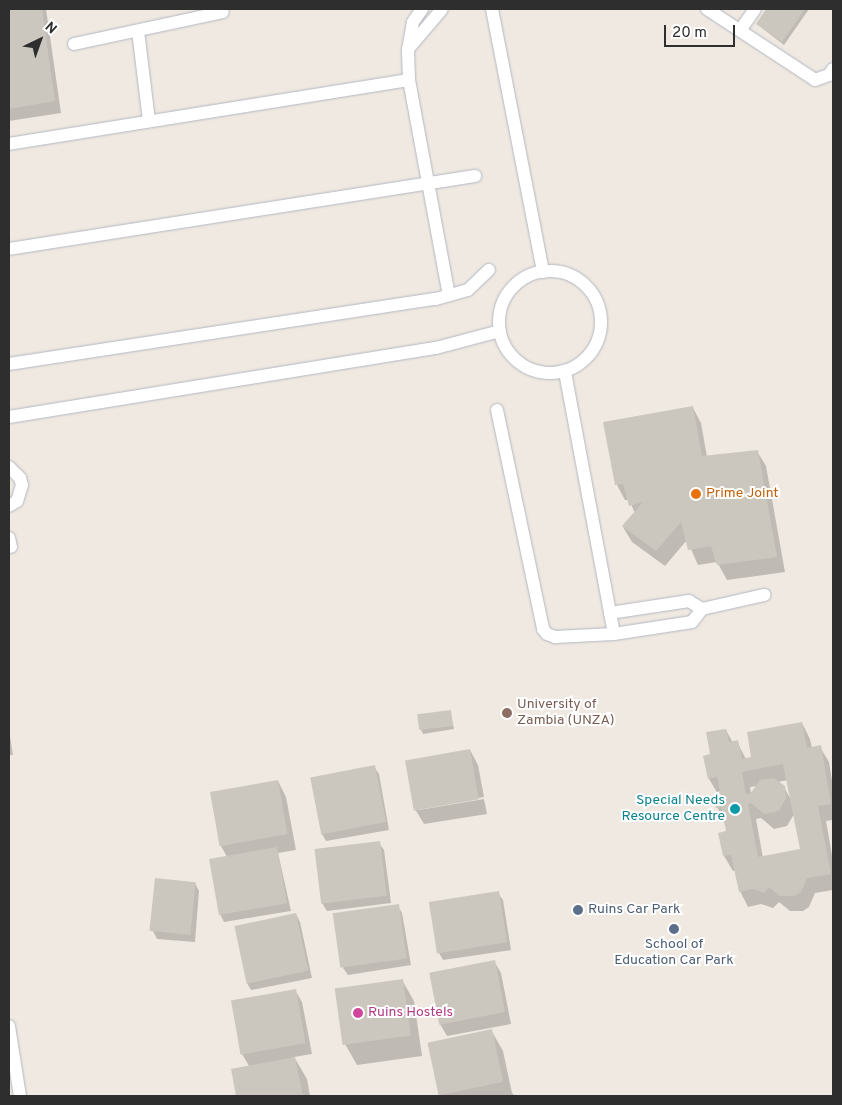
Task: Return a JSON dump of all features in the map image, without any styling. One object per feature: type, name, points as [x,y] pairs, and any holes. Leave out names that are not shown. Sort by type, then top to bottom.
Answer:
[{"type":"lane","points":[[422,9],[412,22],[408,50],[410,80],[449,295]]},
{"type":"lane","points":[[408,50],[442,9]]},
{"type":"lane","points":[[492,9],[543,272]]},
{"type":"lane","points":[[707,9],[815,80],[829,75],[833,69]]},
{"type":"lane","points":[[740,29],[755,9]]},
{"type":"lane","points":[[74,44],[223,12]]},
{"type":"lane","points":[[138,31],[149,121]]},
{"type":"lane","points":[[9,144],[410,80]]},
{"type":"lane","points":[[9,249],[476,176]]},
{"type":"lane","points":[[9,364],[449,295],[468,290],[489,270]]},
{"type":"lane","points":[[543,272],[556,272],[579,280],[588,288],[600,311],[601,324],[594,348],[587,358],[566,371],[544,373],[524,366],[508,351],[500,331],[501,308],[505,298],[521,280],[543,272]]},
{"type":"lane","points":[[9,417],[436,348],[500,331]]},
{"type":"lane","points":[[566,371],[614,634]]},
{"type":"lane","points":[[496,410],[544,629],[547,634],[555,637],[614,634],[692,622],[702,609],[764,595]]},
{"type":"lane","points":[[9,467],[20,478],[22,485],[18,501],[9,506]]},
{"type":"lane","points":[[610,613],[689,601],[702,609]]},
{"type":"lane","points":[[9,1026],[20,1096]]},
{"type":"building","points":[[9,9],[42,9],[55,101],[9,109]]},
{"type":"building","points":[[766,9],[805,9],[782,42],[756,24]]},
{"type":"building","name":"Prime Joint","points":[[693,406],[702,456],[758,450],[777,557],[717,565],[711,546],[688,550],[681,522],[656,551],[622,526],[643,502],[629,506],[623,484],[615,485],[603,422]]},
{"type":"building","points":[[451,710],[453,726],[419,730],[417,714]]},
{"type":"building","name":"Special Needs Resource Centre","points":[[802,722],[807,748],[821,745],[831,804],[818,806],[831,874],[807,878],[801,892],[795,896],[780,896],[769,887],[764,893],[752,889],[739,892],[731,855],[723,856],[718,833],[726,831],[721,807],[716,808],[714,799],[721,798],[717,777],[708,779],[703,756],[710,754],[706,732],[726,729],[729,742],[738,740],[742,759],[751,757],[747,732]],"holes":[[[783,764],[800,849],[758,857],[748,804],[751,803],[764,814],[779,811],[786,798],[785,786],[774,778],[760,780],[750,794],[746,794],[742,772]]]},
{"type":"building","points":[[470,749],[479,799],[414,811],[405,760]]},
{"type":"building","points":[[375,765],[386,822],[321,835],[310,778]]},
{"type":"building","points":[[278,780],[288,834],[220,846],[210,792]]},
{"type":"building","points":[[380,841],[387,896],[321,904],[314,849]]},
{"type":"building","points":[[277,847],[287,903],[219,915],[209,859]]},
{"type":"building","points":[[155,878],[196,882],[190,935],[149,931]]},
{"type":"building","points":[[499,891],[507,942],[437,953],[429,902]]},
{"type":"building","points":[[399,904],[407,958],[340,968],[333,913]]},
{"type":"building","points":[[296,913],[308,971],[247,984],[234,926]]},
{"type":"building","points":[[495,960],[505,1012],[439,1025],[429,973]]},
{"type":"building","points":[[403,979],[411,1035],[343,1045],[335,989]]},
{"type":"building","points":[[296,989],[306,1043],[241,1055],[231,1000]]},
{"type":"building","points":[[492,1029],[503,1082],[439,1096],[427,1043]]},
{"type":"building","points":[[295,1057],[303,1096],[236,1096],[231,1069]]},
{"type":"place","name":"Prime Joint","points":[[696,494]]},
{"type":"place","name":"University of Zambia (UNZA)","points":[[507,713]]},
{"type":"place","name":"Special Needs Resource Centre","points":[[735,809]]},
{"type":"place","name":"Ruins Car Park","points":[[578,910]]},
{"type":"place","name":"School of Education Car Park","points":[[674,929]]},
{"type":"place","name":"Ruins Hostels","points":[[358,1013]]}]
